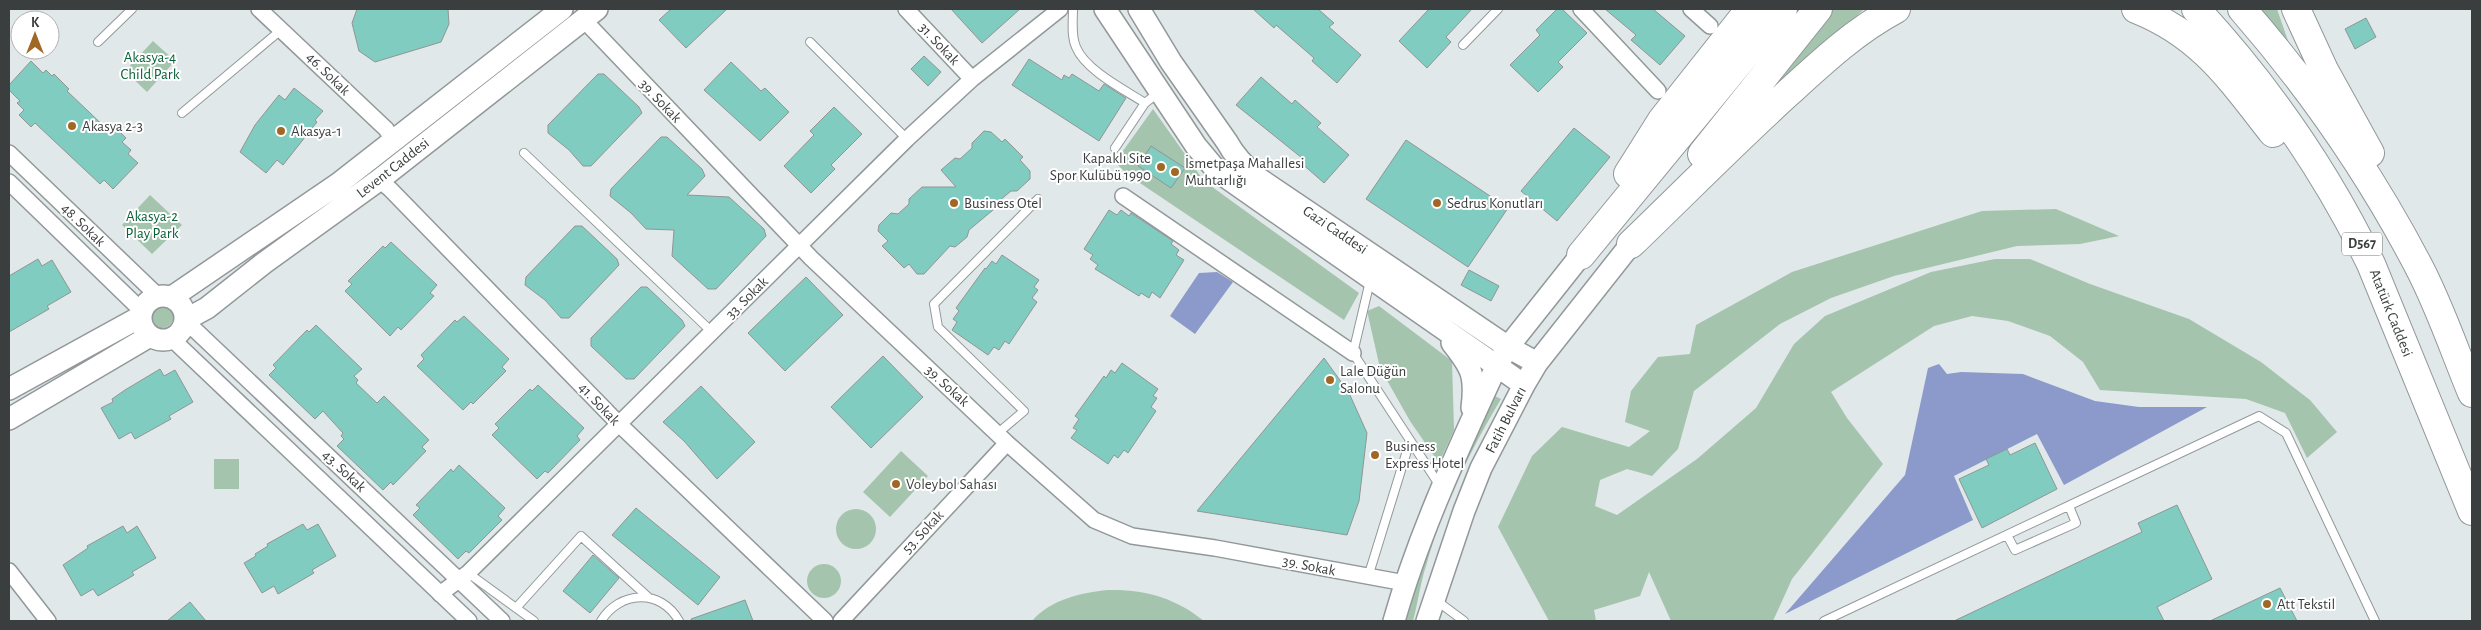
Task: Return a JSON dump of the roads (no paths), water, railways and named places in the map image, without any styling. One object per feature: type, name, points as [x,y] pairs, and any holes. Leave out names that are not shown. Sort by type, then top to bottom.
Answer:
[{"type":"highway","points":[[1581,254],[1617,191],[1662,120],[1750,9]]},
{"type":"highway","points":[[1631,244],[1818,9]]},
{"type":"highway","points":[[1631,244],[1749,129],[1831,54],[1862,30],[1896,9]]},
{"type":"highway","points":[[2136,9],[2172,27],[2203,49],[2218,63],[2371,264]]},
{"type":"highway","name":"Atatürk Caddesi","points":[[2196,9],[2251,72],[2334,193],[2371,264],[2472,511]]},
{"type":"highway","name":"D567","points":[[2242,9],[2326,116],[2353,155],[2420,268],[2472,393]]},
{"type":"highway","points":[[2296,9],[2324,70],[2395,201],[2420,268]]},
{"type":"highway","points":[[1581,254],[1780,13]]},
{"type":"street","name":"46. Sokak","points":[[259,9],[386,130],[394,141]]},
{"type":"street","name":"Levent Caddesi","points":[[165,296],[195,284],[338,184],[562,9]]},
{"type":"street","name":"31. Sokak","points":[[906,9],[972,79]]},
{"type":"street","name":"33. Sokak","points":[[440,594],[464,577],[620,425],[907,139],[972,79],[1060,9]]},
{"type":"street","points":[[1105,9],[1152,97],[1217,171],[1371,279],[1435,321],[1496,367],[1524,385]]},
{"type":"street","name":"Gazi Caddesi","points":[[1139,9],[1171,62],[1234,155],[1245,167],[1258,178],[1508,347],[1537,363]]},
{"type":"street","points":[[1581,9],[1658,91]]},
{"type":"street","points":[[1691,9],[1710,26]]},
{"type":"street","name":"Levent Caddesi","points":[[180,327],[264,263],[379,180],[590,14]]},
{"type":"street","name":"39. Sokak","points":[[590,14],[798,246],[1002,438],[1094,520],[1132,536],[1215,548],[1405,583]]},
{"type":"street","name":"48. Sokak","points":[[9,153],[165,296]]},
{"type":"street","name":"41. Sokak","points":[[379,180],[397,196],[620,425],[825,621]]},
{"type":"street","points":[[9,182],[141,313]]},
{"type":"street","points":[[1123,196],[1353,353]]},
{"type":"street","name":"Fatih Bulvarı","points":[[1427,621],[1481,468],[1524,385],[1537,363],[1631,244]]},
{"type":"street","name":"Fatih Bulvarı","points":[[1394,621],[1405,583],[1442,488],[1496,367],[1508,347],[1581,254]]},
{"type":"street","points":[[165,296],[183,308],[180,327],[157,339],[150,336],[141,324],[141,313],[145,303],[165,296]]},
{"type":"street","points":[[9,389],[141,313]]},
{"type":"street","points":[[1435,321],[1469,364],[1475,388],[1470,423]]},
{"type":"street","name":"43. Sokak","points":[[180,327],[191,326],[464,577],[502,621]]},
{"type":"street","name":"43. Sokak","points":[[180,327],[440,594],[469,621]]},
{"type":"street","points":[[9,419],[150,336]]},
{"type":"street","name":"53. Sokak","points":[[841,621],[1002,438]]},
{"type":"street","points":[[9,570],[48,621]]},
{"type":"lane","points":[[98,42],[132,9]]},
{"type":"lane","points":[[1073,9],[1074,39],[1080,54],[1094,69],[1152,97],[1115,148]]},
{"type":"lane","points":[[1463,45],[1498,9]]},
{"type":"lane","points":[[182,113],[281,30]]},
{"type":"lane","points":[[810,42],[907,139]]},
{"type":"lane","points":[[524,153],[712,332]]},
{"type":"lane","points":[[1002,438],[1024,410],[938,327],[934,304],[1038,199]]},
{"type":"lane","points":[[1371,279],[1353,353],[1442,488]]},
{"type":"lane","points":[[1824,621],[2259,416],[2286,434],[2375,621]]},
{"type":"lane","points":[[1368,577],[1410,441]]},
{"type":"lane","points":[[2007,535],[2015,550],[2076,523],[2069,506]]},
{"type":"lane","points":[[516,608],[581,536],[648,597],[662,603],[674,613],[678,621]]},
{"type":"lane","points":[[464,577],[534,621]]},
{"type":"lane","points":[[600,621],[606,612],[618,602],[633,597],[648,597]]},
{"type":"lane","points":[[1434,598],[1464,621]]},
{"type":"water","points":[[1217,272],[1233,282],[1195,334],[1170,316],[1199,273]]},
{"type":"water","points":[[1939,364],[1947,374],[1961,372],[2023,374],[2095,401],[2139,407],[2207,407],[2064,485],[2037,434],[1954,476],[1973,520],[1785,614],[1905,475],[1928,368]]},
{"type":"place","name":"Akasya 2-3","points":[[72,126]]},
{"type":"place","name":"Akasya-1","points":[[281,131]]},
{"type":"place","name":"Kapaklı Site Spor Kulübü 1990","points":[[1161,167]]},
{"type":"place","name":"İsmetpaşa Mahallesi Muhtarlığı","points":[[1175,172]]},
{"type":"place","name":"Business Otel","points":[[954,203]]},
{"type":"place","name":"Sedrus Konutları","points":[[1437,203]]},
{"type":"place","name":"Lale Düğün Salonu","points":[[1330,380]]},
{"type":"place","name":"Business Express Hotel","points":[[1375,455]]},
{"type":"place","name":"Voleybol Sahası","points":[[896,484]]},
{"type":"place","name":"Att Tekstil","points":[[2267,604]]},
{"type":"park label","name":"Akasya-4 Child Park","points":[[150,66]]},
{"type":"park label","name":"Akasya-2 Play Park","points":[[152,224]]}]
